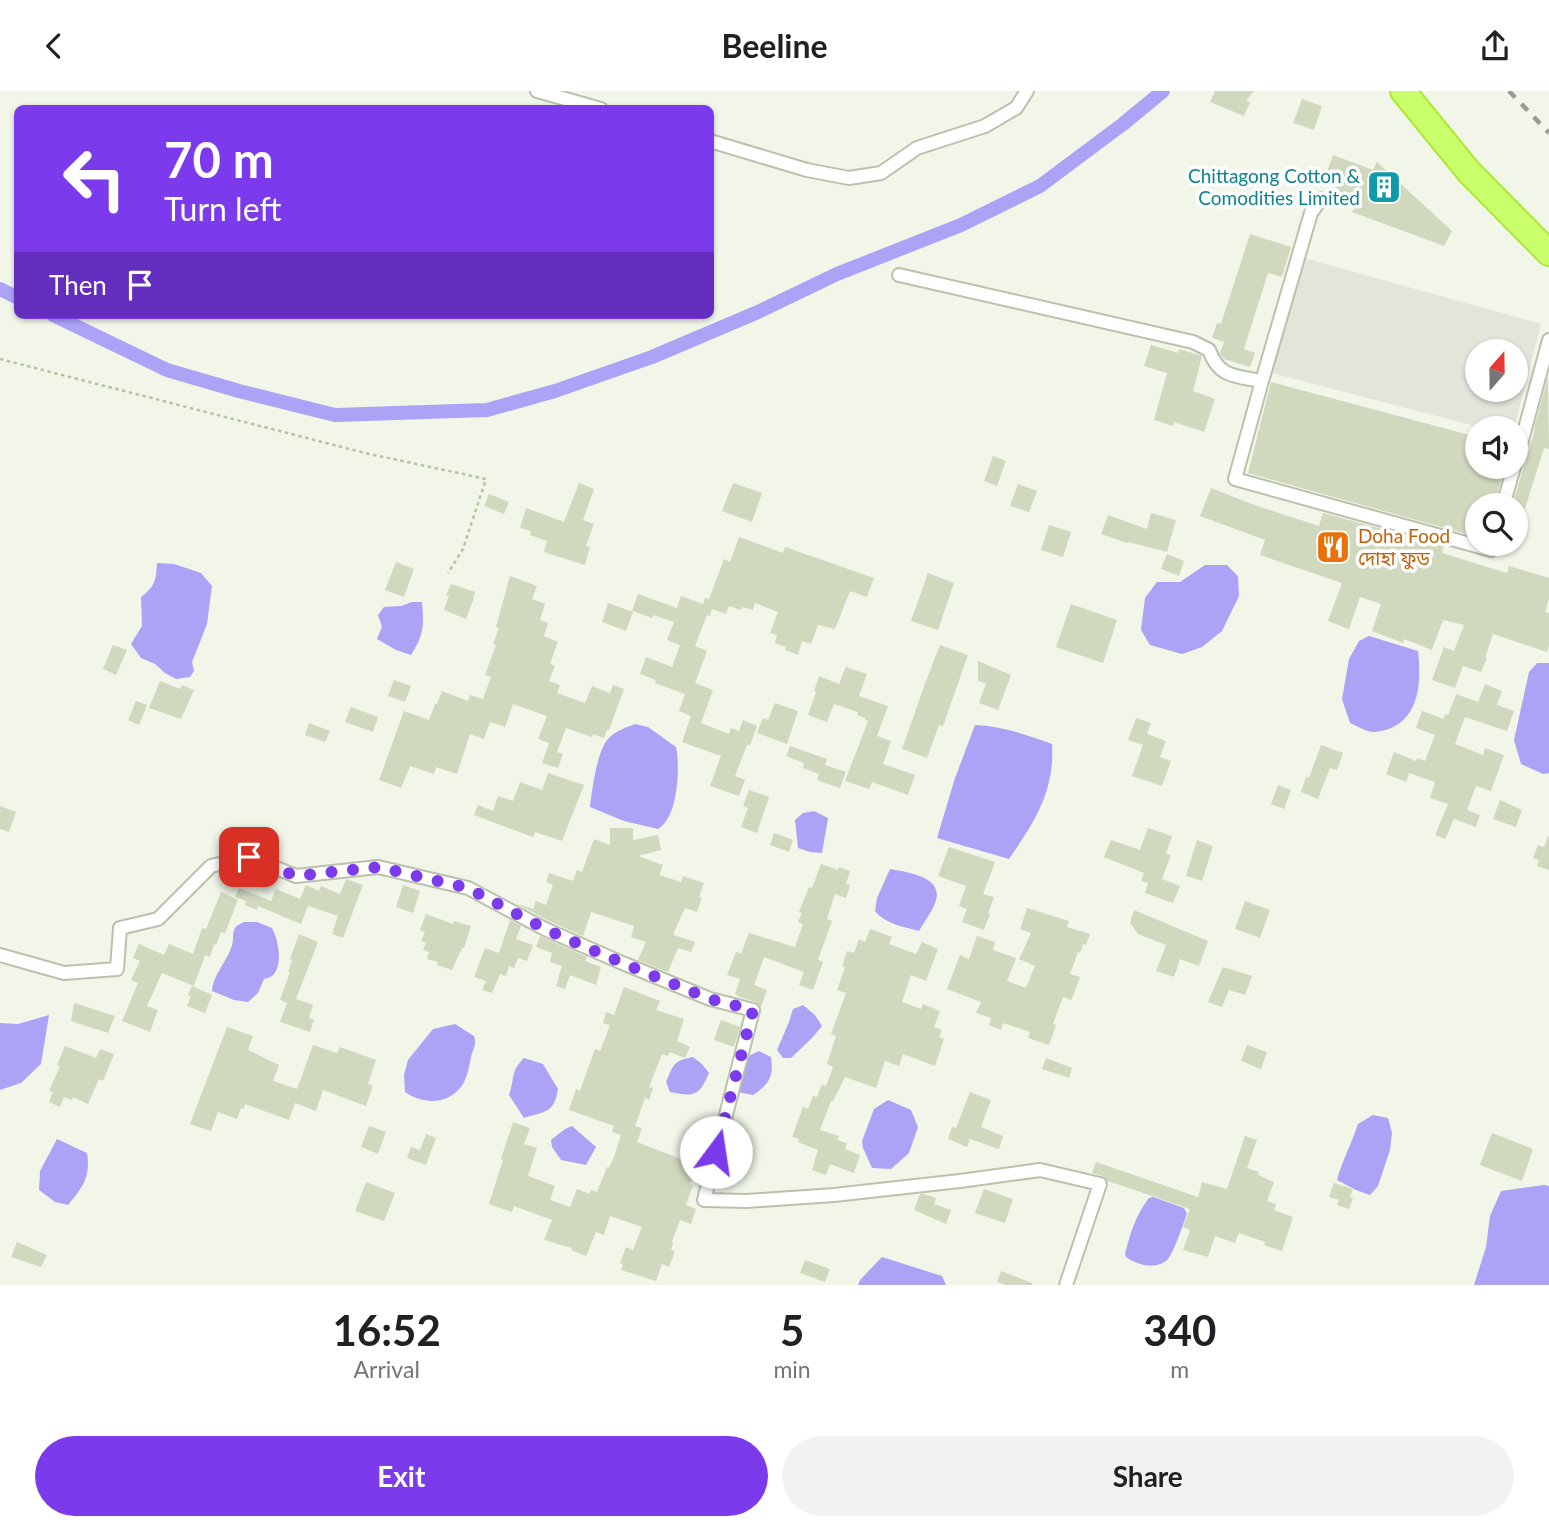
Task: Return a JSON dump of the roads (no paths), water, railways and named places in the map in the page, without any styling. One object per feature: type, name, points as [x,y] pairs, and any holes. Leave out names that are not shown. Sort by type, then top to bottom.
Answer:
[{"type":"highway","points":[[1403,91],[1469,171],[1549,253]]},
{"type":"street","points":[[537,91],[587,105]]},
{"type":"street","points":[[714,142],[807,170],[849,178],[870,175],[881,173],[917,148],[985,126],[1016,108],[1027,91]]},
{"type":"street","points":[[1321,199],[1311,213],[1235,479],[1465,543]]},
{"type":"street","points":[[900,275],[1193,342],[1209,350],[1214,363],[1228,375],[1262,381]]},
{"type":"street","points":[[1528,418],[1549,340]]},
{"type":"street","points":[[0,955],[64,973],[117,969],[120,928],[158,919],[211,866],[249,857],[296,876],[378,867],[468,888],[545,929],[620,962],[710,999],[753,1010],[704,1200],[747,1201],[834,1195],[1040,1170],[1100,1184],[1066,1285]]},
{"type":"waterway","points":[[61,319],[167,370],[335,415],[487,410],[555,391],[652,357],[758,312],[837,274],[961,225],[1040,186],[1163,91]]},
{"type":"waterway","points":[[0,289],[14,296]]},
{"type":"railway","points":[[1509,91],[1549,133]]},
{"type":"place","name":"Chittagong Cotton & Comodities Limited","points":[[1384,187]]},
{"type":"place","name":"Doha Food দোহা ফুড","points":[[1333,547]]}]
